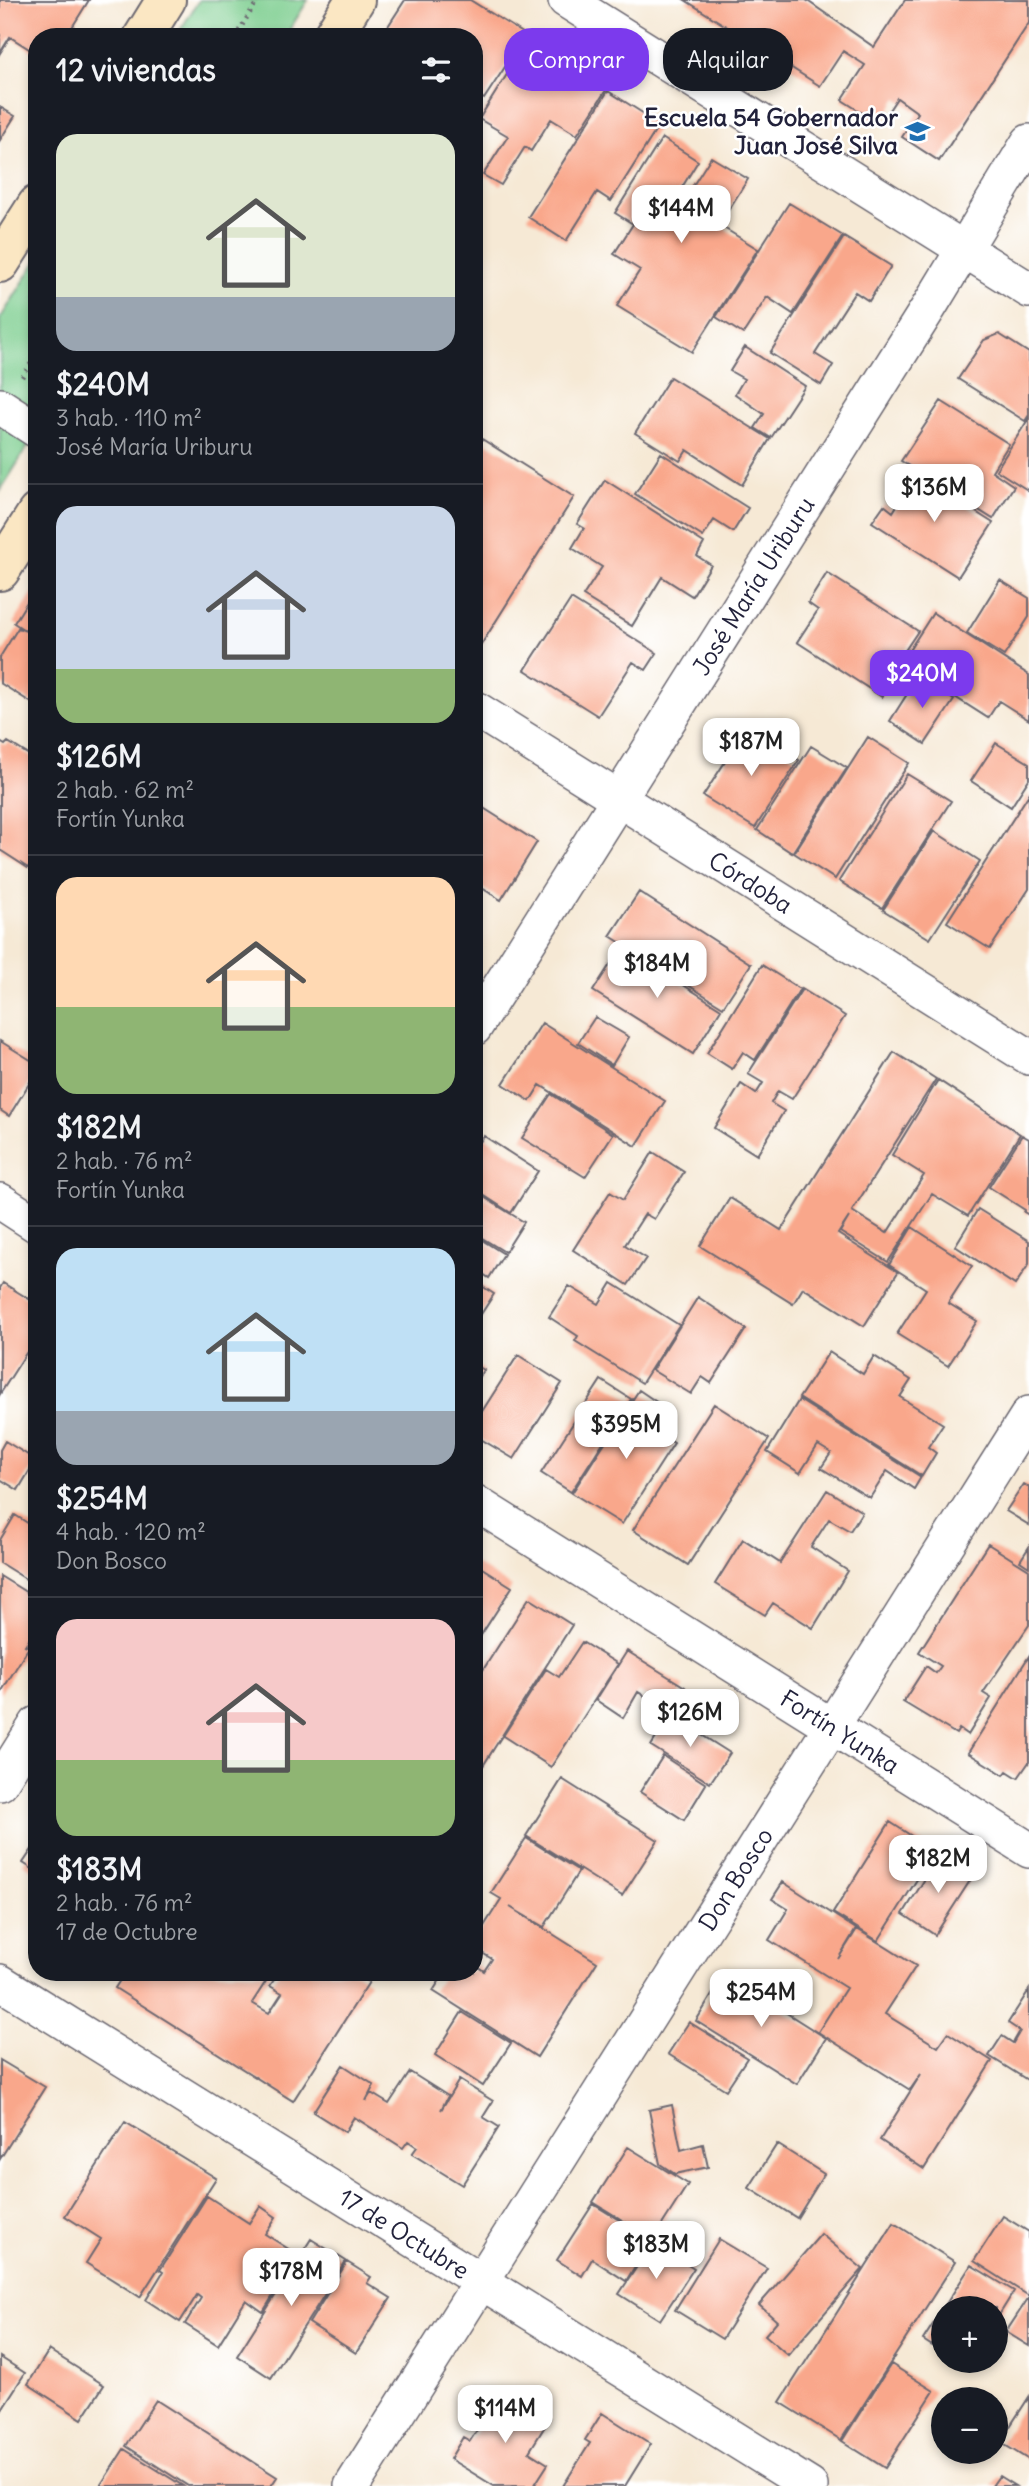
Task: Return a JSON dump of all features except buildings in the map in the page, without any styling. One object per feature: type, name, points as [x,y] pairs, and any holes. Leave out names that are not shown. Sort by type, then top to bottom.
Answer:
[{"type":"main road","points":[[149,28],[166,0]]},
{"type":"main road","points":[[338,28],[355,0]]},
{"type":"main road","points":[[0,263],[28,219]]},
{"type":"main road","points":[[0,571],[28,527]]},
{"type":"street","points":[[566,0],[1029,290]]},
{"type":"street","name":"José María Uriburu","points":[[483,1014],[1029,142]]},
{"type":"street","points":[[0,406],[28,424]]},
{"type":"street","name":"Córdoba","points":[[483,714],[1029,1056]]},
{"type":"street","points":[[0,1201],[28,1219]]},
{"type":"street","name":"Don Bosco","points":[[352,2486],[1029,1414]]},
{"type":"street","name":"Fortín Yunka","points":[[483,1508],[1029,1850]]},
{"type":"street","points":[[0,1783],[28,1738]]},
{"type":"street","name":"17 de Octubre","points":[[0,1982],[810,2486]]},
{"type":"path","points":[[241,28],[258,0]]},
{"type":"green space","points":[[199,0],[308,0],[291,28],[182,28]]},
{"type":"green space","points":[[28,274],[28,446],[0,491],[0,319]]},
{"type":"place","name":"Escuela 54 Gobernador Juan José Silva","points":[[918,131]]}]
